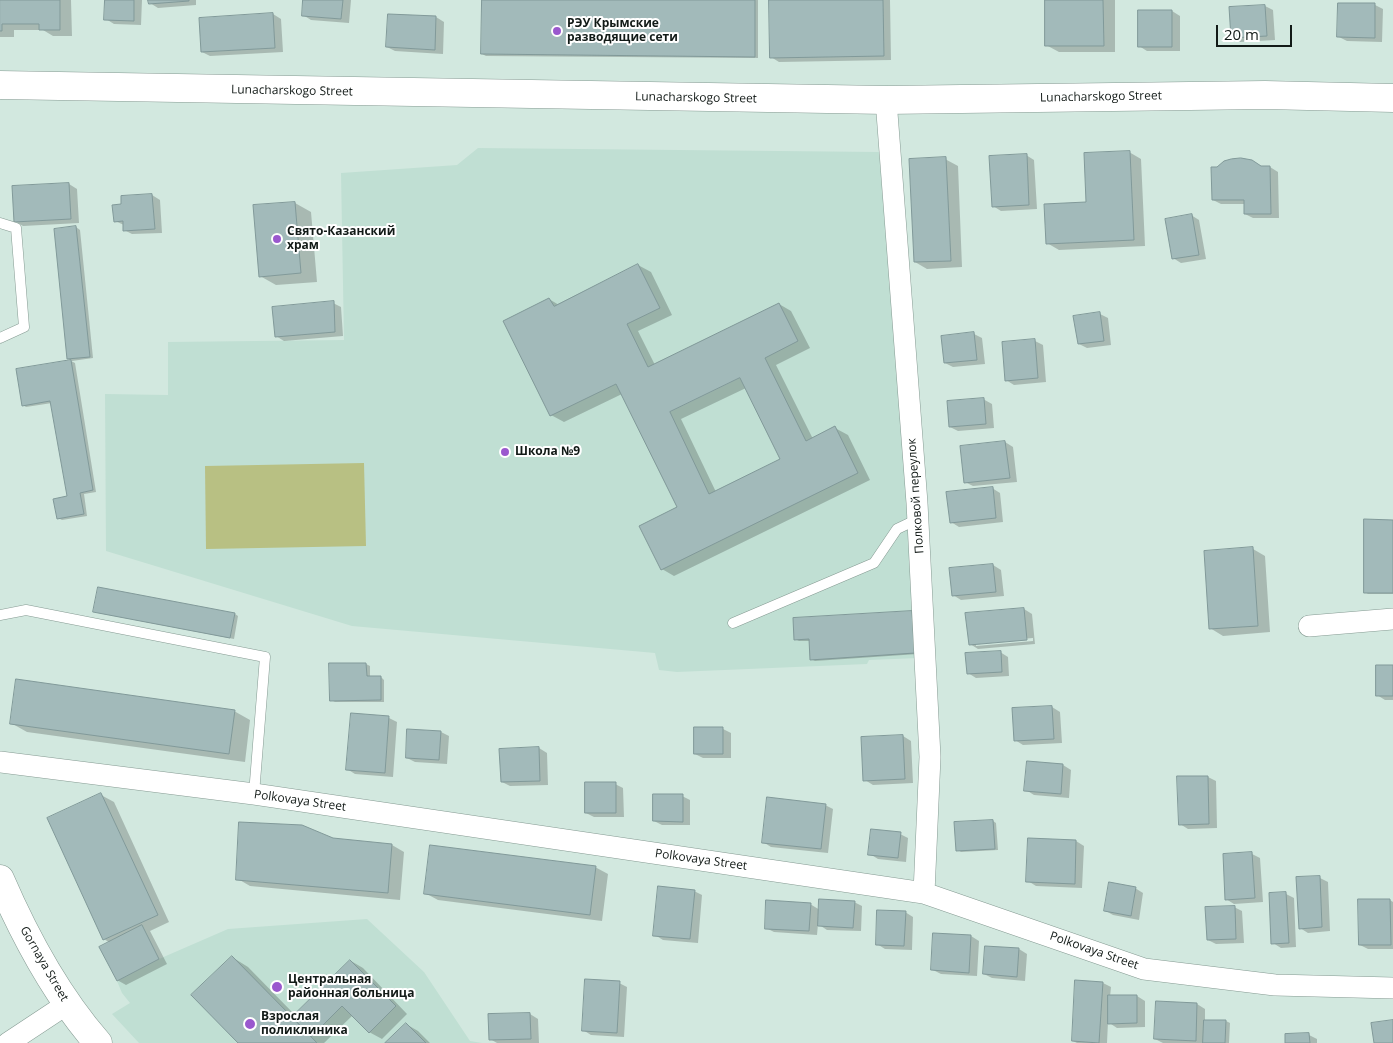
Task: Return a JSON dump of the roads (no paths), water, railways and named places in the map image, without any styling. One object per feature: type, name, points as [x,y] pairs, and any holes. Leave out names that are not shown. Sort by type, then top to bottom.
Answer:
[{"type":"main road","name":"Lunacharskogo Street","points":[[0,85],[886,100],[1266,95],[1393,98]]},
{"type":"main road","name":"Gornaya Street","points":[[0,879],[17,918],[67,1004],[98,1043]]},
{"type":"street","name":"Полковой переулок","points":[[886,100],[918,519],[930,757],[924,893]]},
{"type":"street","points":[[1309,626],[1393,619]]},
{"type":"street","name":"Polkovaya Street","points":[[0,762],[254,794],[924,893],[1144,969],[1275,985],[1393,988]]},
{"type":"street","points":[[8,1043],[67,1004]]},
{"type":"lane","points":[[0,223],[16,228],[24,327],[0,338]]},
{"type":"lane","points":[[733,624],[874,563],[897,530],[918,519]]},
{"type":"lane","points":[[0,615],[26,610],[265,657],[254,794]]},
{"type":"place","name":"РЭУ Крымские разводящие сети","points":[[557,31]]},
{"type":"place","name":"Свято-Казанский храм","points":[[277,239]]},
{"type":"place","name":"Школа №9","points":[[505,452]]},
{"type":"place","name":"Центральная районная больница","points":[[277,987]]},
{"type":"place","name":"Взрослая поликлиника","points":[[250,1024]]}]
